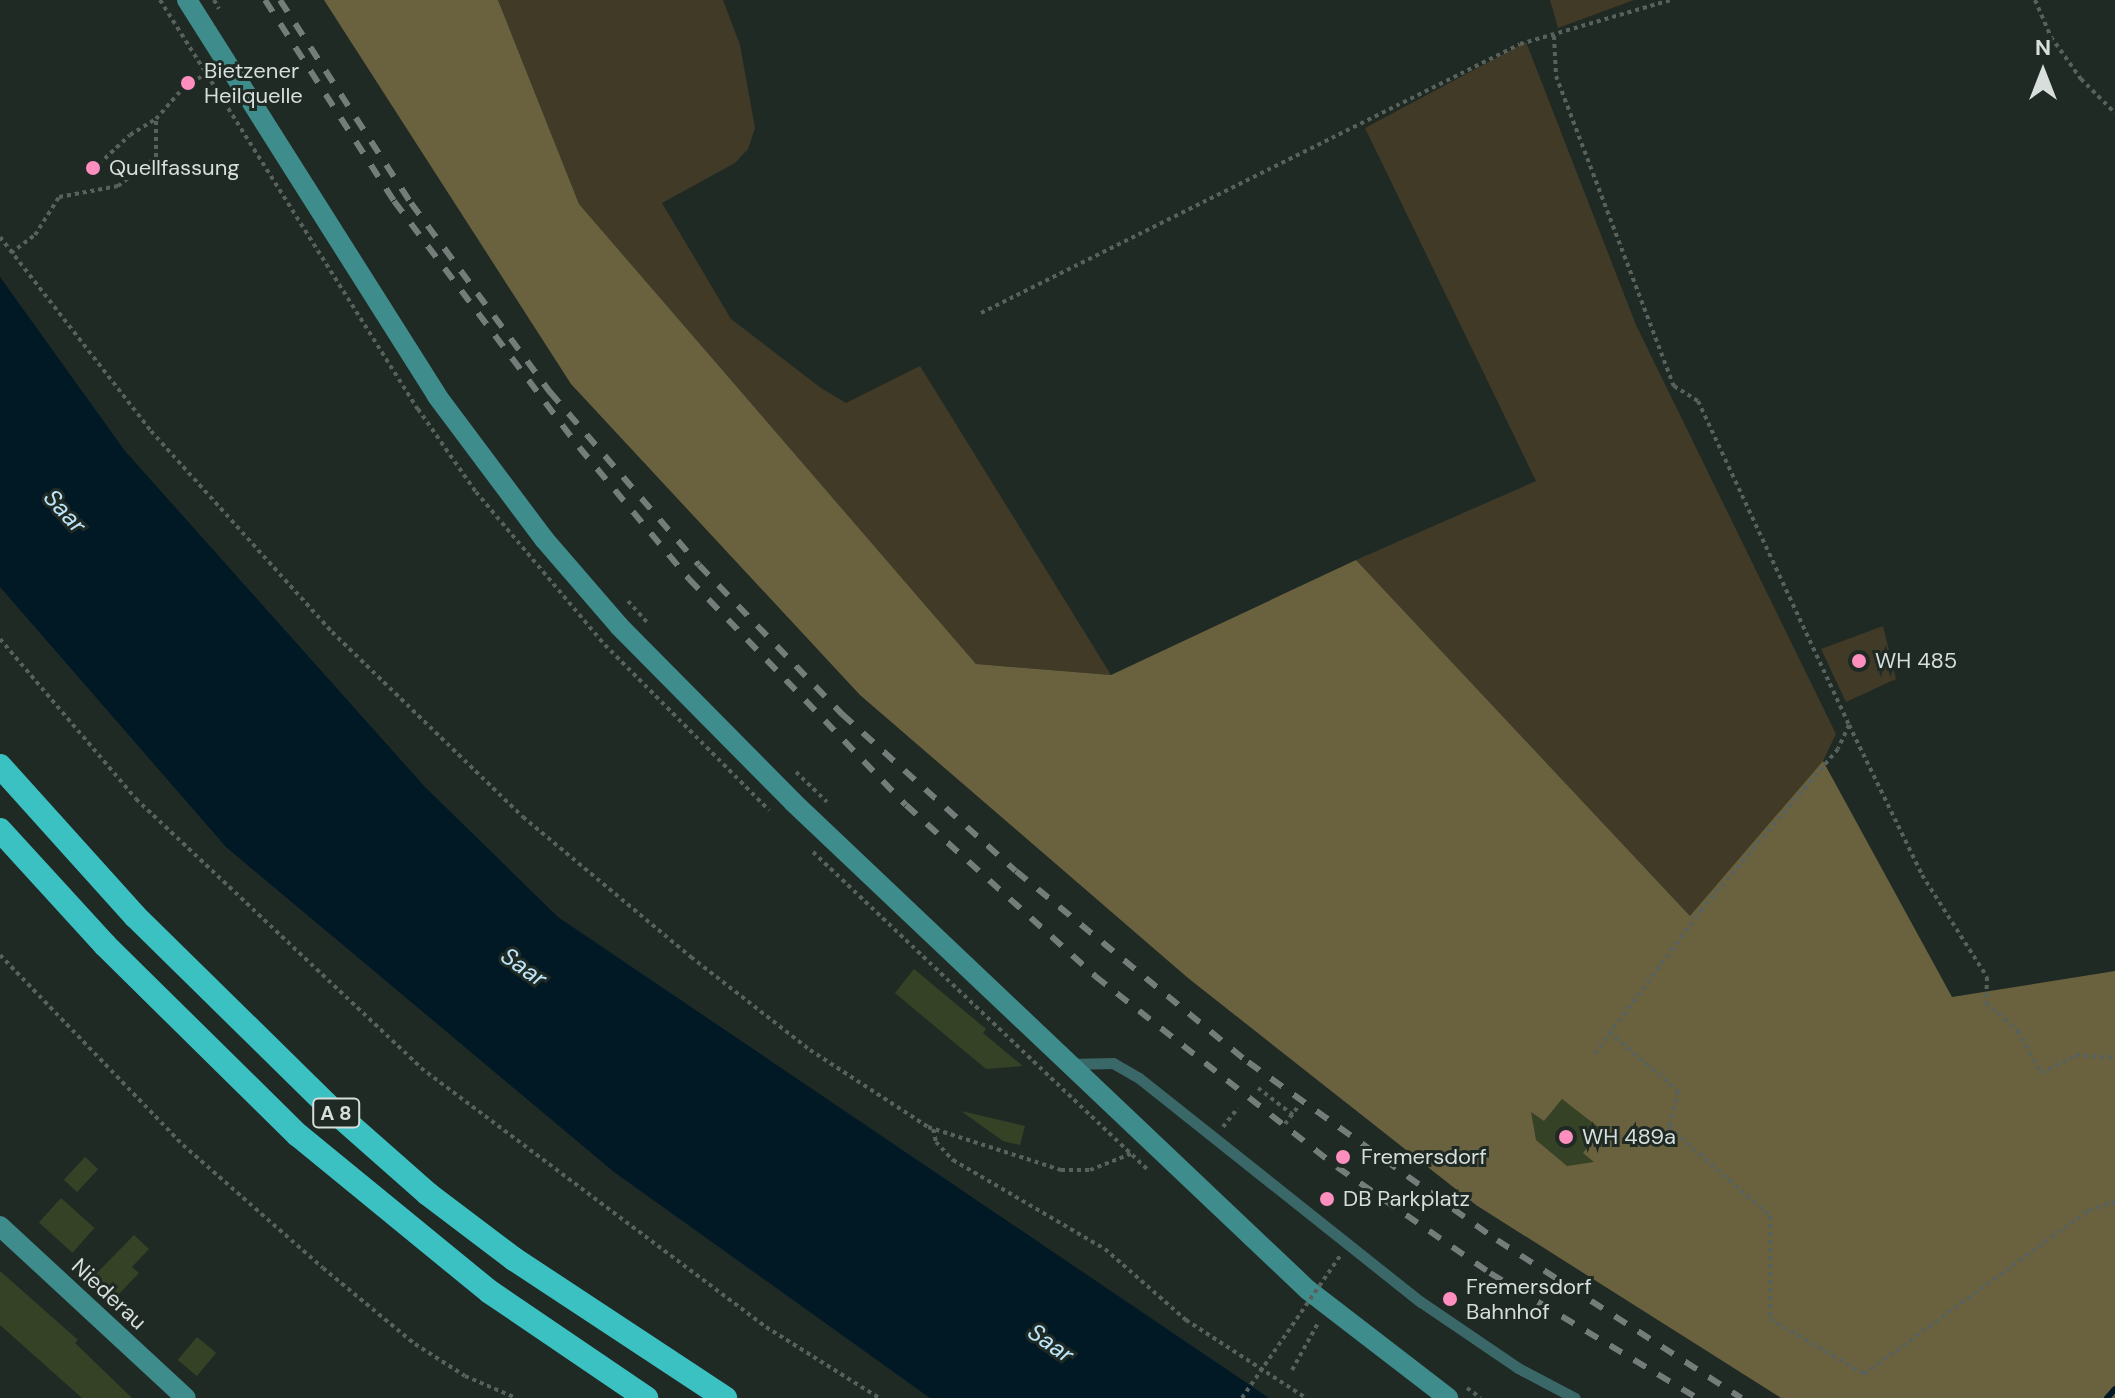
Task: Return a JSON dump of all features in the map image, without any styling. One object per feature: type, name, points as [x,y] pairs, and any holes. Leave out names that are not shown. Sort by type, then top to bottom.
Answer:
[{"type":"highway","name":"A 8","points":[[0,766],[135,916],[326,1104],[428,1194],[514,1259],[725,1398]]},
{"type":"highway","name":"A 8","points":[[0,830],[193,1036],[298,1135],[490,1292],[646,1398]]},
{"type":"main road","points":[[187,0],[437,396],[544,539],[720,731],[1308,1290],[1453,1390]]},
{"type":"main road","name":"Niederau","points":[[0,1226],[186,1398]]},
{"type":"lane","points":[[1070,1064],[1113,1063],[1214,1138],[1421,1302],[1518,1368],[1575,1398]]},
{"type":"path","points":[[214,0],[222,13]]},
{"type":"path","points":[[1630,8],[1631,0]]},
{"type":"path","points":[[981,313],[1520,44],[1554,36],[1630,8],[1670,0]]},
{"type":"path","points":[[2035,0],[2051,37],[2081,79],[2115,113]]},
{"type":"path","points":[[1554,36],[1556,76],[1674,386],[1698,401],[1922,875],[1987,977],[1986,1003],[2018,1031],[2041,1073],[2076,1055],[2115,1058]]},
{"type":"path","points":[[99,164],[130,135],[156,119],[184,87]]},
{"type":"path","points":[[11,253],[35,235],[59,197],[118,186],[156,157],[156,119]]},
{"type":"path","points":[[0,237],[236,529],[468,765],[691,957],[810,1050],[933,1129],[1061,1170],[1107,1166],[1152,1141]]},
{"type":"path","points":[[623,596],[653,628]]},
{"type":"path","points":[[0,639],[136,799],[421,1068],[766,1327],[879,1398]]},
{"type":"path","points":[[1592,1057],[1702,909],[1838,749],[1849,725]]},
{"type":"path","points":[[789,766],[833,809]]},
{"type":"path","points":[[0,955],[183,1145],[323,1268],[415,1344],[465,1376],[516,1398]]},
{"type":"path","points":[[1609,1032],[1678,1091],[1669,1127],[1770,1216],[1770,1319],[1864,1374],[2089,1210],[2115,1202]]},
{"type":"path","points":[[1258,1088],[1293,1115]]},
{"type":"path","points":[[1285,1124],[1298,1107]]},
{"type":"path","points":[[1214,1138],[1238,1108]]},
{"type":"path","points":[[933,1129],[936,1142],[953,1160],[1105,1249],[1186,1320],[1306,1398]]},
{"type":"path","points":[[1242,1398],[1340,1256]]},
{"type":"path","points":[[1314,1274],[1326,1283]]},
{"type":"path","points":[[1292,1370],[1319,1321]]},
{"type":"path","points":[[1453,1390],[1481,1398]]},
{"type":"shaded area","points":[[324,0],[498,0],[579,204],[976,664],[1111,675],[1356,560],[1690,916],[1823,761],[1952,997],[2115,971],[2115,1398],[1781,1398],[1476,1205],[1188,978],[860,695],[571,384]]},
{"type":"shaded area","points":[[498,0],[723,0],[740,45],[755,128],[748,149],[735,163],[662,203],[731,319],[821,388],[846,403],[920,366],[1111,675],[976,664],[579,204]]},
{"type":"shaded area","points":[[1550,0],[1634,0],[1558,28]]},
{"type":"shaded area","points":[[1526,42],[1636,325],[1836,734],[1823,761],[1691,917],[1356,560],[1536,481],[1365,128]]},
{"type":"shaded area","points":[[1883,626],[1896,679],[1846,702],[1821,649]]},
{"type":"water","name":"Saar","points":[[0,277],[125,451],[425,787],[558,917],[1269,1398],[930,1398],[614,1172],[226,847],[0,587]]},
{"type":"building","points":[[914,969],[986,1029],[983,1033],[1023,1066],[986,1069],[895,993]]},
{"type":"building","name":"WH 489a","points":[[1562,1099],[1602,1130],[1583,1153],[1594,1162],[1567,1166],[1536,1140],[1531,1112],[1544,1121]]},
{"type":"building","points":[[961,1111],[1025,1126],[1020,1145],[1003,1141]]},
{"type":"building","points":[[85,1157],[98,1169],[77,1192],[64,1180]]},
{"type":"building","points":[[61,1198],[94,1228],[72,1253],[39,1223]]},
{"type":"building","points":[[134,1235],[149,1249],[132,1267],[139,1273],[117,1296],[95,1275]]},
{"type":"building","points":[[0,1271],[78,1340],[75,1343],[132,1398],[82,1398],[0,1325]]},
{"type":"building","points":[[197,1337],[216,1353],[197,1376],[178,1360]]},
{"type":"waterway","points":[[2107,1398],[2115,1389]]},
{"type":"railway","points":[[265,0],[394,201],[579,447],[689,579],[906,805],[1095,976],[1337,1167],[1490,1273],[1697,1398]]},
{"type":"railway","points":[[280,0],[411,203],[550,392],[699,565],[842,714],[1016,871],[1248,1062],[1497,1240],[1741,1398]]},
{"type":"place","name":"Bietzener Heilquelle","points":[[188,83]]},
{"type":"place","name":"Quellfassung","points":[[93,168]]},
{"type":"place","name":"WH 485","points":[[1859,661]]},
{"type":"place","name":"WH 489a","points":[[1566,1137]]},
{"type":"place","name":"Fremersdorf","points":[[1343,1157]]},
{"type":"place","name":"DB Parkplatz","points":[[1327,1199]]},
{"type":"place","name":"Fremersdorf Bahnhof","points":[[1450,1299]]}]
